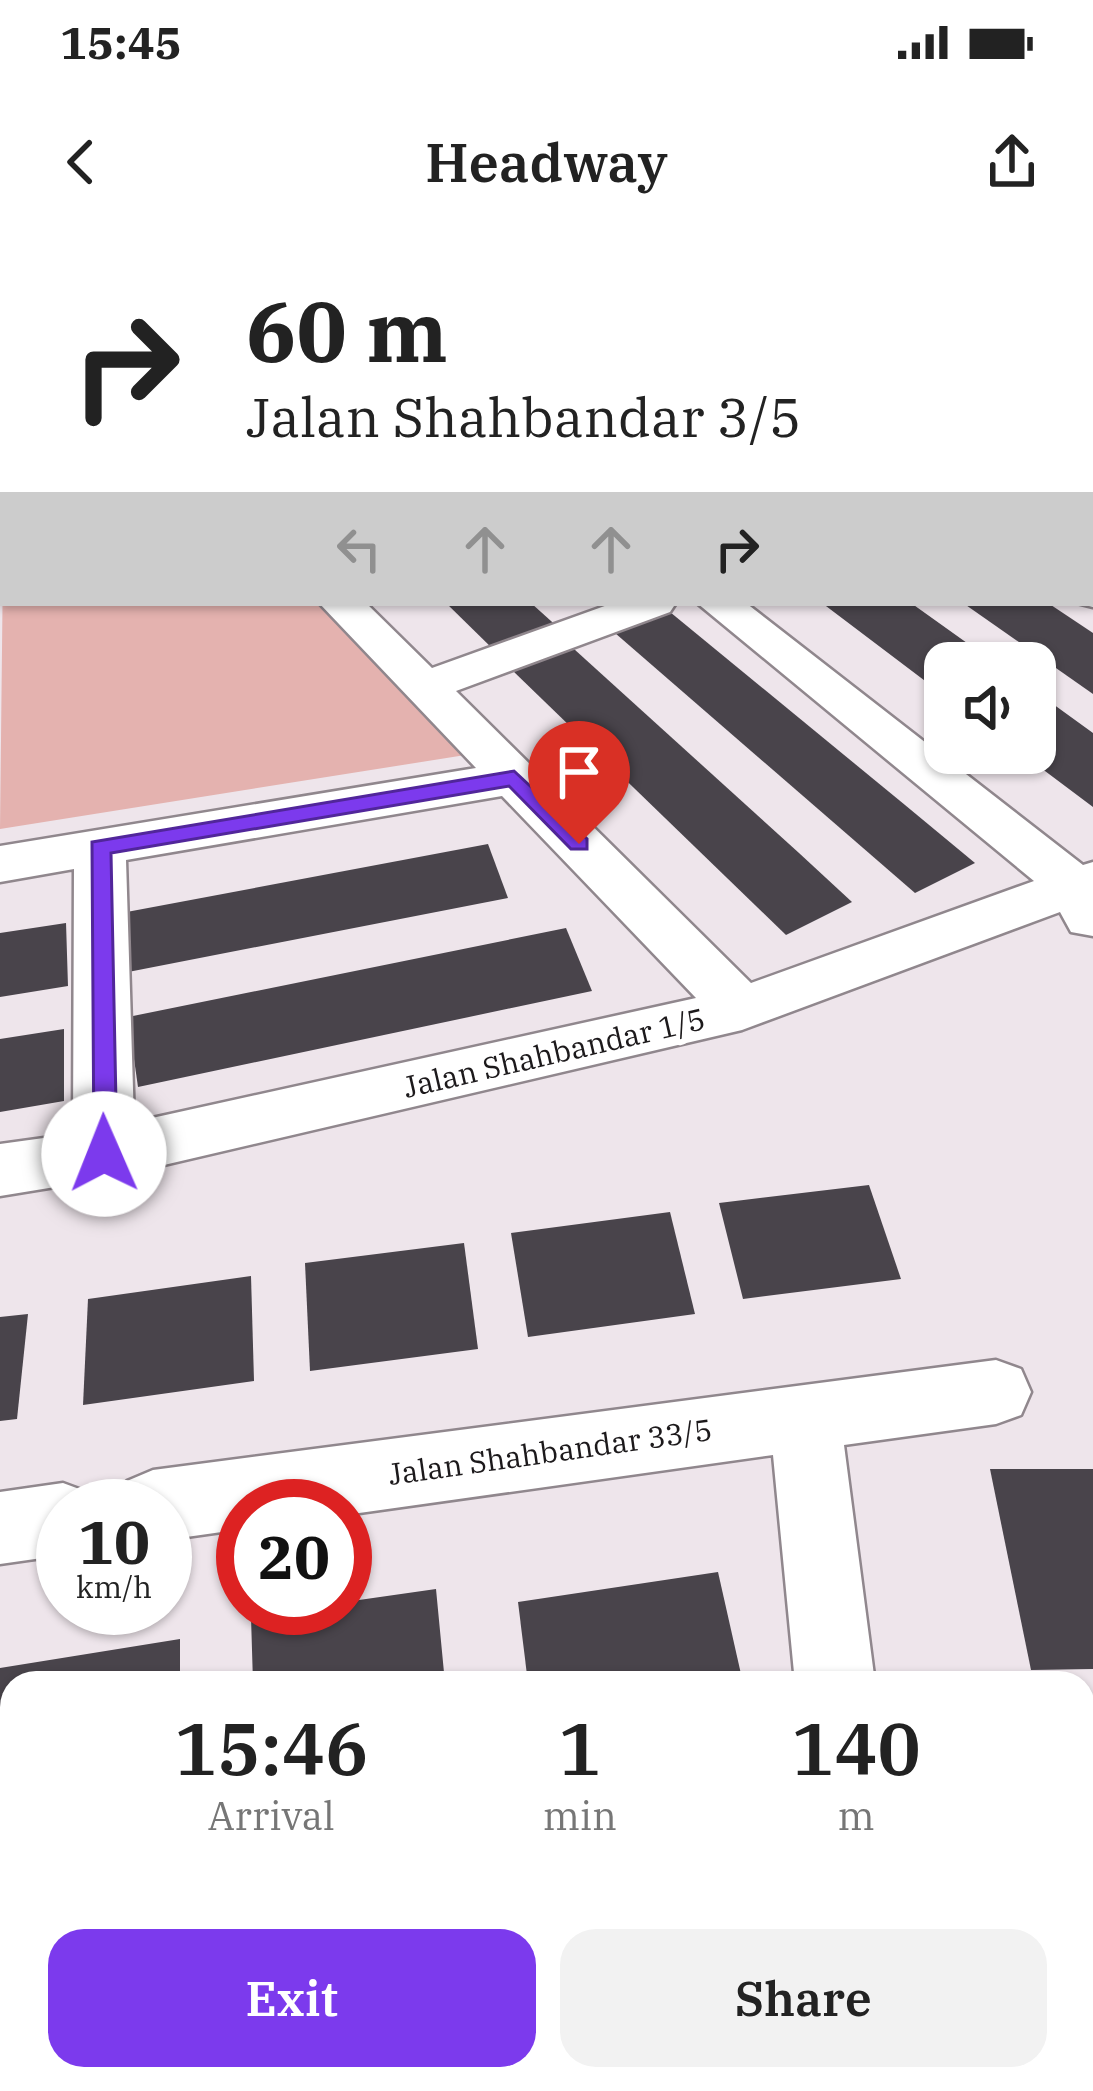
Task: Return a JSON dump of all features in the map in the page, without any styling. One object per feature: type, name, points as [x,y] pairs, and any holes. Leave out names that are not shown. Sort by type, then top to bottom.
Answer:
[{"type":"street","points":[[344,606],[742,1009]]},
{"type":"street","points":[[424,687],[646,606]]},
{"type":"street","points":[[723,606],[1087,897]]},
{"type":"street","points":[[0,864],[514,778]]},
{"type":"street","points":[[100,848],[104,1154]]},
{"type":"street","name":"Jalan Shahbandar 1/5","points":[[0,1170],[104,1154],[742,1009],[1087,897]]},
{"type":"street","name":"Jalan Shahbandar 33/5","points":[[192,1501],[996,1392]]},
{"type":"street","points":[[805,1417],[834,1671]]},
{"type":"street","points":[[0,1528],[36,1523]]},
{"type":"shaded area","points":[[2,606],[335,606],[478,753],[0,829]]},
{"type":"building","points":[[449,606],[534,606],[561,630],[497,653]]},
{"type":"building","points":[[826,606],[915,606],[966,642],[924,642],[924,680]]},
{"type":"building","points":[[967,606],[1052,606],[1093,633],[1093,694],[1056,668],[1056,642],[1019,642]]},
{"type":"building","points":[[670,612],[975,863],[915,893],[615,633]]},
{"type":"building","points":[[574,649],[852,902],[786,935],[513,671]]},
{"type":"building","points":[[1056,706],[1093,733],[1093,807],[1049,774],[1056,774]]},
{"type":"building","points":[[488,844],[508,898],[123,973],[116,914]]},
{"type":"building","points":[[66,923],[68,986],[0,997],[0,933]]},
{"type":"building","points":[[566,928],[592,991],[138,1087],[128,1017]]},
{"type":"building","points":[[64,1029],[64,1101],[0,1112],[0,1039]]},
{"type":"building","points":[[869,1185],[901,1279],[743,1299],[719,1203]]},
{"type":"building","points":[[670,1212],[695,1314],[528,1337],[511,1233]]},
{"type":"building","points":[[464,1243],[478,1349],[310,1371],[305,1263]]},
{"type":"building","points":[[251,1276],[254,1381],[83,1405],[88,1299]]},
{"type":"building","points":[[28,1314],[17,1419],[0,1421],[0,1317]]},
{"type":"building","points":[[990,1469],[1093,1469],[1093,1669],[1031,1670]]},
{"type":"building","points":[[718,1572],[740,1671],[527,1671],[518,1602]]},
{"type":"building","points":[[436,1589],[444,1671],[253,1671],[252,1635],[372,1635],[372,1598]]},
{"type":"building","points":[[180,1639],[180,1671],[0,1668]]},
{"type":"route","points":[[104,1154],[100,848],[514,778],[579,844]]}]
